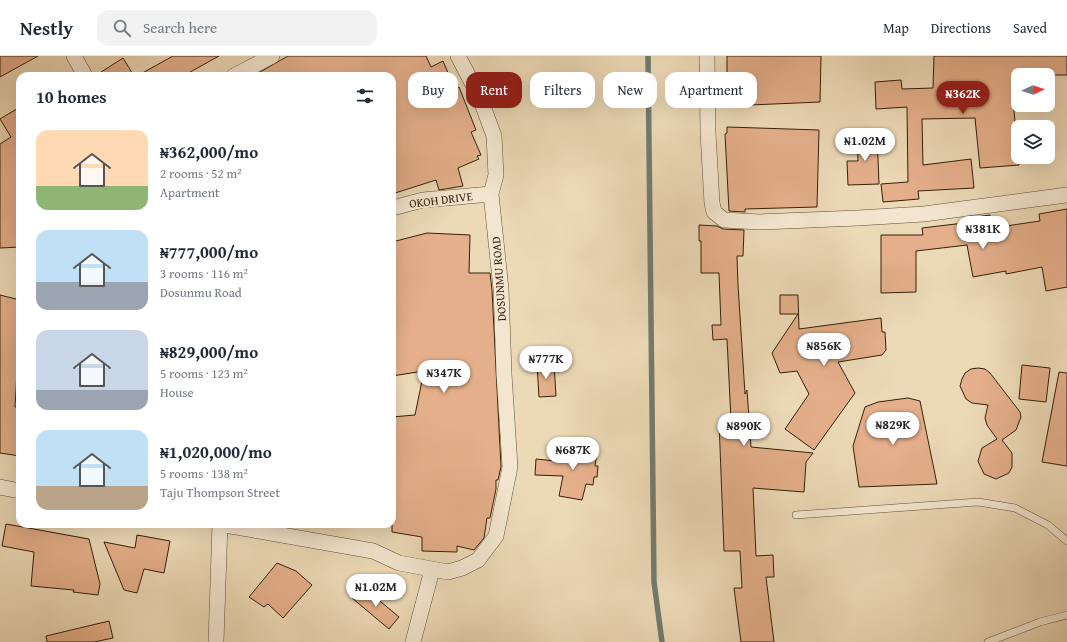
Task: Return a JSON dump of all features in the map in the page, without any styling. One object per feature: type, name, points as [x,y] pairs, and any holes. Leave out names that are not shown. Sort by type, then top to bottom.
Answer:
[{"type":"street","points":[[74,56],[82,72]]},
{"type":"street","points":[[242,72],[272,56]]},
{"type":"street","name":"DOSUNMU ROAD","points":[[243,528],[373,551],[399,562],[432,570],[448,572],[462,568],[478,560],[496,536],[510,467],[504,374],[501,289],[491,194],[496,176],[494,136],[480,98],[458,56]]},
{"type":"street","points":[[707,56],[708,134],[712,203],[714,212],[724,220],[760,222],[924,214],[1067,194]]},
{"type":"street","name":"OKOH DRIVE","points":[[396,207],[423,200],[491,194]]},
{"type":"street","points":[[0,487],[16,490]]},
{"type":"street","points":[[212,641],[220,528]]},
{"type":"street","points":[[413,642],[432,570]]},
{"type":"lane","points":[[796,515],[978,502],[1015,508],[1048,525],[1067,541]]},
{"type":"lane","points":[[988,642],[1040,622],[1067,615]]},
{"type":"building","points":[[0,56],[38,56],[0,77]]},
{"type":"building","points":[[173,56],[219,56],[190,72],[144,72]]},
{"type":"building","points":[[288,56],[426,56],[431,67],[443,61],[448,72],[408,72],[408,108],[458,108],[459,87],[466,108],[476,130],[471,132],[481,155],[477,156],[479,159],[458,168],[463,186],[439,190],[436,180],[396,193],[396,72],[260,72]]},
{"type":"building","points":[[727,56],[821,56],[820,102],[757,105],[757,72],[727,72]]},
{"type":"building","points":[[934,56],[1067,56],[1067,75],[1055,75],[1055,68],[1011,68],[1011,112],[1014,112],[1015,120],[1011,120],[1011,164],[1019,165],[980,168],[975,118],[922,119],[923,165],[971,159],[974,188],[918,191],[919,199],[883,202],[881,184],[908,182],[907,107],[876,109],[875,82],[901,80],[902,89],[933,88]]},
{"type":"building","points":[[123,58],[132,72],[101,72]]},
{"type":"building","points":[[16,109],[16,247],[0,248],[0,144],[11,137],[0,119]]},
{"type":"building","points":[[727,127],[819,130],[817,207],[745,209],[745,212],[729,211],[725,134],[727,133]]},
{"type":"building","points":[[857,134],[877,134],[879,184],[848,185],[847,161],[858,161]]},
{"type":"building","points":[[1067,209],[1067,287],[1046,291],[1042,267],[1006,274],[1006,271],[973,277],[967,245],[916,251],[916,292],[881,293],[881,235],[923,235],[922,228],[964,223],[963,219],[990,215],[992,228],[1040,221],[1039,214]]},
{"type":"building","points":[[699,225],[717,226],[723,229],[744,230],[743,256],[737,256],[745,394],[747,390],[751,447],[813,453],[806,462],[804,492],[753,488],[756,556],[773,555],[774,577],[766,577],[774,642],[741,642],[734,588],[742,588],[740,551],[724,551],[719,421],[731,420],[727,339],[713,340],[712,325],[721,325],[719,273],[701,273],[701,241],[699,241]]},
{"type":"building","points":[[427,233],[470,235],[469,273],[490,273],[501,467],[498,480],[496,480],[496,489],[490,518],[487,518],[484,538],[474,550],[457,546],[457,552],[422,551],[422,537],[392,532],[392,528],[396,528],[396,417],[415,415],[424,371],[396,375],[396,241]]},
{"type":"building","points":[[0,295],[16,299],[16,455],[0,453]]},
{"type":"building","points":[[780,295],[798,295],[799,329],[881,318],[882,332],[885,332],[886,350],[882,355],[838,362],[855,393],[814,450],[785,429],[809,394],[797,371],[780,373],[772,353],[798,314],[780,314]]},
{"type":"building","points":[[554,363],[556,396],[539,397],[537,364]]},
{"type":"building","points":[[1022,365],[1050,368],[1046,402],[1019,399]]},
{"type":"building","points":[[971,369],[985,369],[990,373],[1020,412],[1021,417],[1016,430],[1002,440],[1012,453],[1012,467],[1009,473],[996,479],[984,474],[978,461],[982,448],[997,439],[987,425],[985,418],[988,405],[972,403],[966,399],[960,386],[965,373]]},
{"type":"building","points":[[1059,372],[1067,373],[1067,466],[1042,462]]},
{"type":"building","points":[[908,398],[920,401],[937,484],[859,487],[853,446],[865,407],[878,402]]},
{"type":"building","points":[[576,445],[598,446],[595,466],[598,466],[597,477],[594,477],[593,485],[586,484],[582,500],[559,496],[563,476],[535,475],[536,459],[575,463]]},
{"type":"building","points":[[6,524],[16,526],[16,528],[28,528],[89,539],[100,584],[98,595],[73,592],[74,590],[31,586],[34,552],[2,546]]},
{"type":"building","points":[[137,535],[170,541],[164,573],[144,569],[137,593],[124,590],[104,542],[135,548]]},
{"type":"building","points":[[277,563],[296,571],[312,585],[283,618],[268,604],[264,607],[249,597]]},
{"type":"building","points":[[362,586],[399,617],[389,629],[352,598]]},
{"type":"building","points":[[109,621],[113,638],[94,642],[47,642],[46,636]]},
{"type":"waterway","points":[[648,56],[654,582],[662,642]]}]
